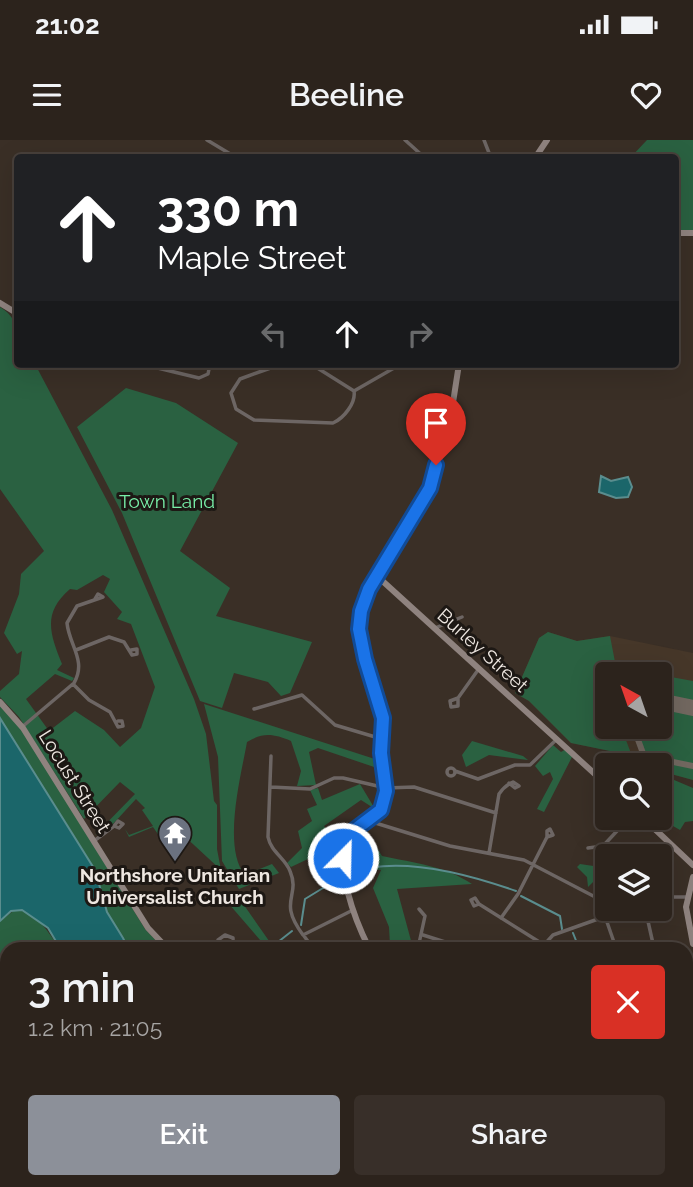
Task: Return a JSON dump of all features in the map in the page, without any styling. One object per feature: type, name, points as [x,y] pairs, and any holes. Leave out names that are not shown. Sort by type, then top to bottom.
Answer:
[{"type":"main road","points":[[366,942],[353,910],[344,849],[350,831],[369,821],[383,806],[386,788],[381,758],[383,718],[369,678],[359,625],[363,603],[433,482],[452,409],[458,368]]},
{"type":"main road","name":"Burley Street","points":[[377,576],[595,774]]},
{"type":"main road","name":"Locust Street","points":[[0,702],[22,727],[148,928],[161,942]]},
{"type":"main road","points":[[656,830],[693,865]]},
{"type":"main road","points":[[692,942],[687,926],[686,897],[693,877]]},
{"type":"street","points":[[207,140],[230,154]]},
{"type":"street","points":[[405,140],[421,154]]},
{"type":"street","points":[[159,368],[199,377],[208,374],[209,368]]},
{"type":"street","points":[[269,368],[240,379],[232,388],[232,400],[236,409],[254,420],[333,423],[342,417],[353,401],[354,391]]},
{"type":"street","points":[[317,368],[354,391]]},
{"type":"street","points":[[354,391],[394,368]]},
{"type":"street","points":[[22,727],[73,684],[80,668],[68,630],[70,616],[77,606],[95,599]]},
{"type":"street","points":[[435,628],[462,617]]},
{"type":"street","points":[[76,650],[109,638],[120,640],[131,650]]},
{"type":"street","points":[[458,698],[479,668]]},
{"type":"street","points":[[73,684],[89,700],[106,708],[118,721]]},
{"type":"street","points":[[254,709],[302,695],[335,725],[382,739]]},
{"type":"street","points":[[455,771],[478,779],[515,765],[530,765],[556,738]]},
{"type":"street","points":[[271,756],[269,842],[290,871],[289,912],[308,942]]},
{"type":"street","points":[[270,787],[310,789],[338,778],[386,788],[414,788],[496,813]]},
{"type":"street","points":[[489,853],[499,794],[509,783]]},
{"type":"street","points":[[369,821],[450,846],[534,865],[595,896]]},
{"type":"street","points":[[94,841],[114,826]]},
{"type":"street","points":[[589,848],[603,846],[618,830]]},
{"type":"street","points":[[501,918],[519,894],[547,837]]},
{"type":"street","points":[[672,897],[686,897]]},
{"type":"street","points":[[479,904],[539,942]]},
{"type":"street","points":[[419,908],[425,916],[420,942]]},
{"type":"street","points":[[303,936],[353,910]]},
{"type":"street","points":[[547,942],[553,935],[595,921]]},
{"type":"street","points":[[607,921],[614,942]]},
{"type":"street","points":[[648,921],[653,942]]},
{"type":"street","points":[[218,942],[222,936],[228,935],[234,942]]},
{"type":"street","points":[[423,935],[445,942]]},
{"type":"shaded area","points":[[548,632],[577,641],[610,636],[693,653],[693,780],[672,774],[672,753],[615,753],[571,743],[529,701],[515,693],[539,638]]},
{"type":"green space","points":[[647,140],[693,140],[693,230],[679,231],[679,154],[634,154]]},
{"type":"green space","points":[[0,307],[14,322],[14,368],[37,368],[112,510],[194,699],[206,734],[214,801],[217,805],[217,849],[221,870],[181,833],[164,843],[153,827],[129,837],[125,829],[129,835],[153,826],[142,810],[145,808],[136,799],[113,824],[95,835],[135,794],[120,782],[84,819],[19,717],[0,697],[0,691],[19,674],[22,651],[17,654],[4,633],[19,594],[21,574],[44,551],[0,489]],"holes":[[[103,575],[110,579],[104,592],[122,612],[117,619],[131,624],[155,687],[141,728],[120,747],[104,730],[75,711],[49,731],[26,699],[55,674],[72,681],[74,678],[57,670],[62,664],[54,643],[51,624],[55,607],[61,598],[70,589],[77,590]]]},
{"type":"green space","name":"Town Land","points":[[126,388],[176,403],[238,443],[180,551],[230,588],[216,616],[312,642],[290,693],[281,696],[268,682],[234,673],[222,708],[200,701],[122,513],[77,427]]},
{"type":"green space","points":[[548,632],[577,641],[610,636],[615,662],[595,662],[595,739],[626,739],[631,753],[615,753],[571,743],[529,701],[515,693],[539,638]]},
{"type":"green space","points":[[672,677],[693,681],[693,702],[672,698]]},
{"type":"green space","points":[[204,704],[381,761],[377,768],[318,748],[309,752],[316,785],[297,786],[301,771],[291,741],[269,735],[247,742],[235,811],[238,863],[245,875],[272,864],[279,873],[239,889],[222,861],[218,757]]},
{"type":"green space","points":[[0,705],[21,727],[145,929],[157,942],[124,942],[107,912],[95,870],[0,718]]},
{"type":"green space","points":[[672,709],[693,713],[693,764],[672,759],[672,753],[645,753],[640,739],[672,739]]},
{"type":"green space","points":[[472,741],[523,756],[528,760],[489,755],[466,767],[462,755]]},
{"type":"green space","points":[[553,745],[561,752],[566,749],[573,755],[544,812],[537,809],[553,779],[550,772],[543,776],[535,766]]},
{"type":"green space","points":[[672,764],[693,768],[693,780],[672,774]]},
{"type":"green space","points":[[672,779],[693,788],[693,821],[685,822],[680,830],[673,826]]},
{"type":"green space","points":[[360,784],[375,809],[361,800],[324,826],[335,841],[343,842],[342,848],[317,843],[308,859],[291,867],[287,863],[302,848],[298,831],[312,821],[307,809],[317,805],[310,790],[318,788],[322,800]]},
{"type":"green space","points":[[372,840],[382,856],[440,869],[472,884],[397,889],[411,942],[390,942],[389,927],[373,888],[381,870],[359,867],[361,860],[371,856],[366,843]]},
{"type":"green space","points":[[580,864],[595,866],[595,880],[588,887],[587,877],[577,867]]},
{"type":"green space","points":[[235,895],[239,898],[270,942],[262,942],[229,904],[229,899]]},
{"type":"green space","points":[[16,909],[24,911],[36,919],[56,942],[0,942],[0,921]]},
{"type":"water","points":[[601,476],[611,481],[628,477],[632,487],[628,497],[616,498],[599,492]]},
{"type":"water","points":[[0,718],[95,870],[107,912],[125,942],[56,942],[48,928],[22,910],[11,911],[0,921]]},
{"type":"waterway","points":[[350,873],[369,868],[411,866],[477,878],[516,891]]},
{"type":"waterway","points":[[301,925],[305,899],[341,877]]},
{"type":"waterway","points":[[521,896],[560,916],[562,929]]},
{"type":"waterway","points":[[278,942],[292,931]]},
{"type":"waterway","points":[[573,933],[577,942]]},
{"type":"taxiway","points":[[638,739],[644,756],[693,766]]},
{"type":"runway","points":[[672,704],[693,708]]},
{"type":"place","name":"Northshore Unitarian Universalist Church","points":[[175,863]]},
{"type":"route","points":[[343,858],[350,831],[366,823],[381,810],[386,791],[381,758],[383,718],[365,659],[359,629],[361,611],[369,589],[430,488],[436,465]]}]
